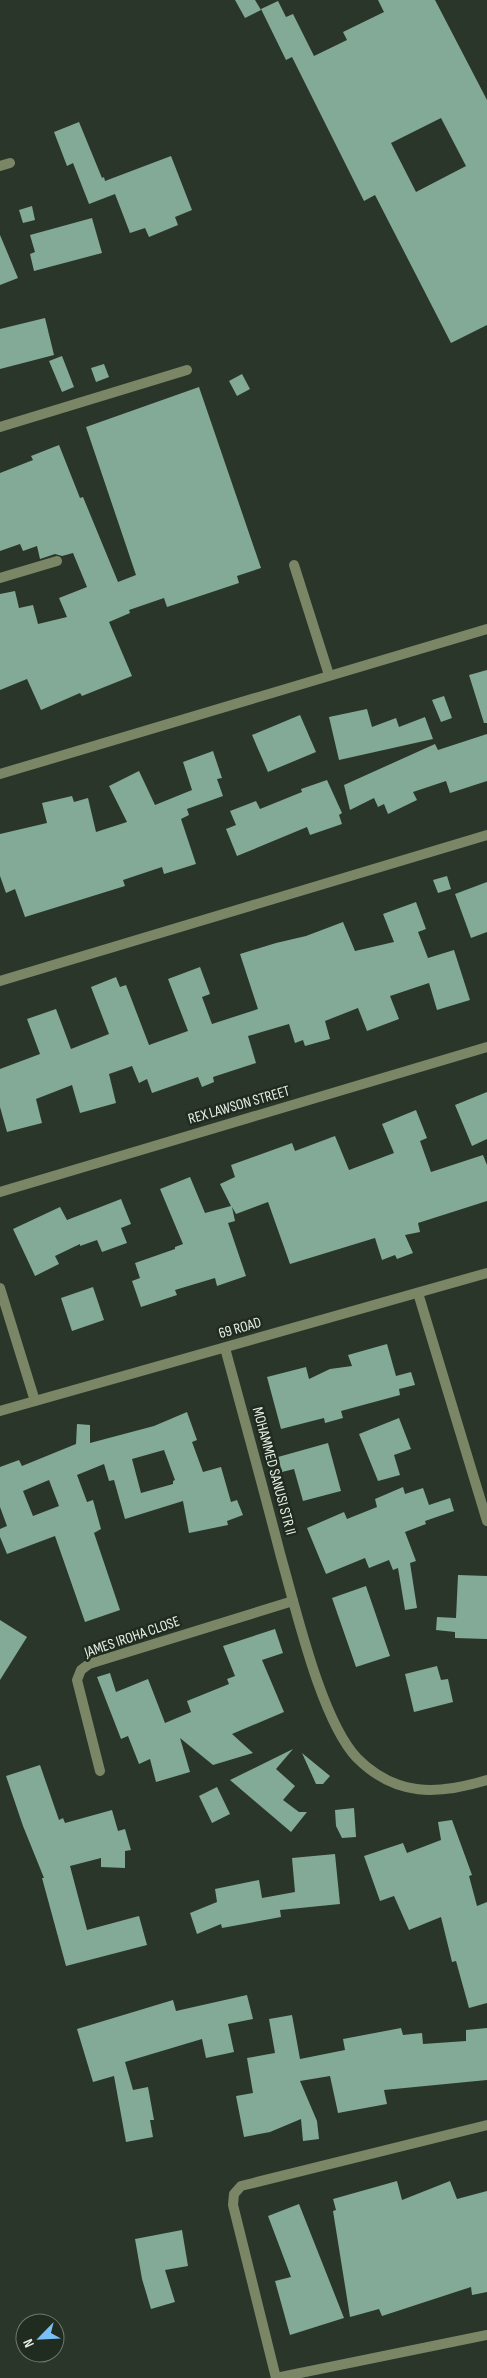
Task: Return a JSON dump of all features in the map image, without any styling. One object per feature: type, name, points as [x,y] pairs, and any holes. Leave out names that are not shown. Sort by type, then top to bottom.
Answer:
[{"type":"street","points":[[0,427],[187,370]]},
{"type":"street","points":[[0,578],[57,561]]},
{"type":"street","points":[[294,565],[329,676]]},
{"type":"street","points":[[0,774],[487,629]]},
{"type":"street","points":[[0,980],[487,835]]},
{"type":"street","name":"REX LAWSON STREET","points":[[0,1192],[487,1047]]},
{"type":"street","name":"69 ROAD","points":[[0,1411],[487,1273]]},
{"type":"street","points":[[0,1288],[35,1401]]},
{"type":"street","points":[[418,1293],[485,1518]]},
{"type":"street","name":"MOHAMMED SANUSI STR II","points":[[225,1348],[294,1601],[329,1711],[344,1743],[358,1758],[389,1781],[424,1791],[442,1791],[487,1780]]},
{"type":"street","name":"JAMES IROHA CLOSE","points":[[100,1772],[77,1680],[81,1670],[89,1664],[294,1601]]},
{"type":"street","points":[[487,2125],[241,2186],[234,2194],[233,2205],[276,2378],[487,2334]]},
{"type":"building","points":[[235,0],[255,0],[261,10],[245,18]]},
{"type":"building","points":[[378,0],[435,0],[487,100],[487,325],[451,343],[375,195],[364,201],[292,57],[286,60],[261,9],[278,1],[286,17],[293,14],[314,56],[347,40],[343,32],[384,12]],"holes":[[[441,118],[466,166],[416,192],[391,143]]]},
{"type":"building","points":[[79,122],[102,178],[104,177],[105,181],[171,156],[192,210],[175,217],[178,225],[149,237],[145,228],[130,233],[115,194],[89,204],[73,163],[67,166],[54,132]]},
{"type":"building","points":[[32,206],[35,220],[23,223],[19,210]]},
{"type":"building","points":[[92,218],[102,253],[34,271],[30,254],[35,252],[30,235]]},
{"type":"building","points":[[0,235],[18,278],[0,285]]},
{"type":"building","points":[[45,318],[54,355],[0,369],[0,329]]},
{"type":"building","points":[[62,356],[74,387],[62,392],[49,361]]},
{"type":"building","points":[[104,364],[109,377],[96,382],[91,368]]},
{"type":"building","points":[[242,374],[250,389],[237,396],[229,381]]},
{"type":"building","points":[[199,387],[261,568],[237,576],[239,583],[167,607],[164,598],[129,610],[130,613],[109,622],[132,676],[82,696],[80,693],[41,710],[27,679],[0,690],[0,594],[15,591],[19,608],[33,605],[38,624],[67,617],[59,598],[87,587],[73,553],[62,556],[55,554],[40,559],[37,546],[23,551],[20,544],[0,551],[0,473],[33,460],[31,456],[59,445],[80,498],[83,497],[118,582],[136,575],[86,427]]},
{"type":"building","points":[[487,670],[487,723],[484,723],[469,675]]},
{"type":"building","points":[[444,696],[452,718],[441,722],[432,700]]},
{"type":"building","points":[[367,709],[372,727],[396,718],[399,727],[425,717],[433,739],[339,760],[329,717]]},
{"type":"building","points":[[300,715],[316,752],[268,772],[252,735]]},
{"type":"building","points":[[487,734],[487,781],[450,793],[446,781],[413,792],[417,800],[388,814],[384,804],[378,807],[374,798],[350,810],[344,785],[435,744],[438,750]]},
{"type":"building","points":[[213,751],[222,778],[217,779],[223,796],[187,809],[189,815],[181,819],[196,864],[164,874],[162,867],[123,880],[125,886],[25,917],[15,889],[6,893],[0,876],[0,834],[47,823],[42,803],[72,796],[74,802],[88,798],[96,832],[127,822],[109,786],[139,771],[155,805],[192,790],[183,762]]},
{"type":"building","points":[[327,780],[342,813],[339,815],[342,824],[310,835],[307,827],[237,856],[226,829],[236,825],[230,811],[256,801],[260,809],[302,792],[301,789]]},
{"type":"building","points":[[447,876],[451,889],[438,893],[433,880]]},
{"type":"building","points":[[487,882],[487,932],[471,938],[455,894]]},
{"type":"building","points":[[416,902],[426,929],[418,932],[428,958],[454,950],[470,1000],[437,1010],[429,983],[390,996],[399,1019],[367,1031],[358,1008],[325,1021],[330,1039],[305,1046],[303,1040],[295,1043],[289,1024],[248,1036],[256,1063],[213,1077],[214,1082],[202,1087],[198,1077],[152,1093],[147,1079],[139,1083],[132,1066],[109,1074],[116,1103],[80,1113],[72,1085],[36,1099],[42,1123],[7,1132],[0,1107],[0,1069],[40,1054],[27,1019],[56,1009],[71,1049],[109,1034],[91,987],[116,977],[120,987],[126,985],[149,1045],[188,1031],[168,979],[200,967],[210,994],[202,997],[212,1024],[258,1009],[240,954],[306,936],[343,922],[355,951],[394,942],[383,914]]},
{"type":"building","points":[[487,1092],[487,1139],[472,1146],[455,1105]]},
{"type":"building","points":[[416,1110],[427,1138],[420,1141],[431,1172],[483,1155],[487,1165],[487,1201],[418,1223],[420,1232],[405,1235],[413,1253],[397,1259],[395,1255],[382,1260],[375,1238],[290,1264],[268,1202],[236,1214],[232,1207],[235,1221],[228,1223],[246,1276],[217,1286],[215,1278],[175,1290],[177,1295],[141,1307],[132,1281],[140,1278],[135,1263],[175,1249],[175,1247],[183,1244],[160,1189],[190,1177],[205,1213],[231,1206],[220,1184],[235,1177],[231,1165],[292,1143],[295,1151],[335,1136],[349,1170],[394,1153],[382,1124]]},
{"type":"building","points":[[121,1199],[131,1224],[121,1228],[127,1243],[102,1252],[97,1240],[80,1246],[80,1244],[55,1256],[59,1264],[35,1276],[13,1229],[60,1207],[67,1220]]},
{"type":"building","points":[[93,1287],[104,1320],[72,1331],[61,1298]]},
{"type":"building","points":[[387,1344],[396,1376],[411,1372],[415,1385],[399,1389],[400,1395],[341,1411],[343,1418],[325,1423],[324,1418],[281,1429],[267,1377],[306,1367],[309,1379],[330,1369],[352,1366],[348,1355]]},
{"type":"building","points":[[187,1412],[197,1440],[192,1442],[203,1472],[221,1467],[231,1502],[237,1500],[243,1515],[227,1521],[228,1525],[189,1533],[183,1501],[125,1519],[114,1480],[109,1481],[104,1464],[77,1475],[87,1502],[93,1500],[101,1529],[94,1533],[120,1610],[85,1622],[55,1536],[7,1554],[0,1537],[0,1529],[7,1526],[0,1507],[0,1467],[19,1460],[22,1466],[76,1444],[77,1424],[90,1425],[90,1443],[154,1426]],"holes":[[[164,1450],[175,1480],[173,1484],[141,1493],[132,1459]],[[49,1480],[59,1506],[33,1516],[23,1491]]]},
{"type":"building","points":[[399,1418],[411,1449],[394,1455],[400,1475],[378,1481],[359,1434]]},
{"type":"building","points":[[328,1443],[341,1491],[303,1501],[294,1469],[282,1472],[278,1457]]},
{"type":"building","points":[[403,1487],[405,1494],[423,1488],[429,1505],[450,1498],[454,1511],[425,1521],[426,1524],[405,1532],[416,1561],[410,1563],[417,1608],[405,1610],[398,1568],[393,1570],[389,1560],[369,1568],[365,1558],[326,1574],[307,1528],[344,1512],[347,1519],[377,1507],[375,1499]]},
{"type":"building","points":[[458,1575],[487,1576],[487,1639],[455,1638],[455,1632],[436,1630],[437,1617],[456,1618]]},
{"type":"building","points":[[366,1586],[390,1656],[356,1667],[332,1598]]},
{"type":"building","points":[[0,1620],[27,1637],[0,1680]]},
{"type":"building","points":[[275,1629],[283,1653],[262,1660],[284,1712],[232,1734],[253,1753],[213,1765],[180,1738],[190,1772],[156,1782],[150,1759],[139,1764],[128,1736],[121,1739],[97,1677],[110,1673],[116,1692],[148,1679],[165,1723],[191,1712],[187,1701],[229,1684],[227,1679],[235,1676],[223,1646]]},
{"type":"building","points":[[437,1666],[441,1680],[448,1679],[453,1702],[414,1712],[405,1674]]},
{"type":"building","points":[[293,1749],[276,1769],[295,1786],[283,1800],[299,1812],[307,1812],[291,1832],[230,1780]]},
{"type":"building","points":[[302,1753],[330,1776],[323,1784],[316,1784]]},
{"type":"building","points":[[40,1765],[59,1820],[63,1818],[65,1823],[112,1810],[118,1831],[125,1829],[131,1850],[125,1851],[125,1868],[101,1867],[101,1858],[70,1866],[87,1930],[139,1916],[147,1945],[66,1966],[42,1878],[44,1878],[23,1826],[6,1776]]},
{"type":"building","points":[[217,1787],[230,1814],[212,1823],[199,1796]]},
{"type":"building","points":[[354,1808],[356,1837],[342,1838],[336,1826],[335,1810]]},
{"type":"building","points":[[452,1820],[472,1875],[469,1876],[477,1906],[487,1902],[487,2003],[469,2008],[456,1961],[452,1962],[441,1917],[409,1930],[394,1896],[380,1901],[364,1856],[403,1843],[407,1853],[441,1840],[438,1822]]},
{"type":"building","points":[[335,1854],[340,1904],[280,1910],[281,1917],[222,1928],[221,1924],[197,1934],[190,1913],[217,1902],[215,1889],[259,1880],[262,1898],[295,1892],[292,1858]]},
{"type":"building","points":[[247,1995],[253,2019],[228,2024],[234,2052],[206,2058],[202,2039],[125,2062],[133,2090],[148,2087],[154,2120],[150,2120],[153,2137],[126,2142],[114,2076],[93,2082],[77,2029],[173,2000],[176,2011]]},
{"type":"building","points":[[292,2015],[300,2059],[345,2050],[343,2039],[401,2028],[403,2035],[422,2033],[423,2044],[466,2041],[466,2030],[487,2028],[487,2080],[384,2090],[387,2104],[338,2113],[330,2076],[300,2081],[317,2121],[319,2139],[303,2141],[301,2119],[270,2132],[244,2137],[236,2096],[253,2093],[247,2058],[275,2053],[269,2019]]},
{"type":"building","points":[[397,2181],[402,2200],[450,2181],[457,2199],[487,2191],[487,2292],[472,2295],[471,2287],[382,2316],[379,2309],[350,2317],[333,2211],[336,2210],[333,2199]]},
{"type":"building","points":[[299,2204],[344,2318],[290,2335],[275,2281],[291,2277],[268,2216]]},
{"type":"building","points":[[182,2230],[188,2266],[165,2270],[175,2302],[151,2309],[142,2279],[135,2239]]}]
